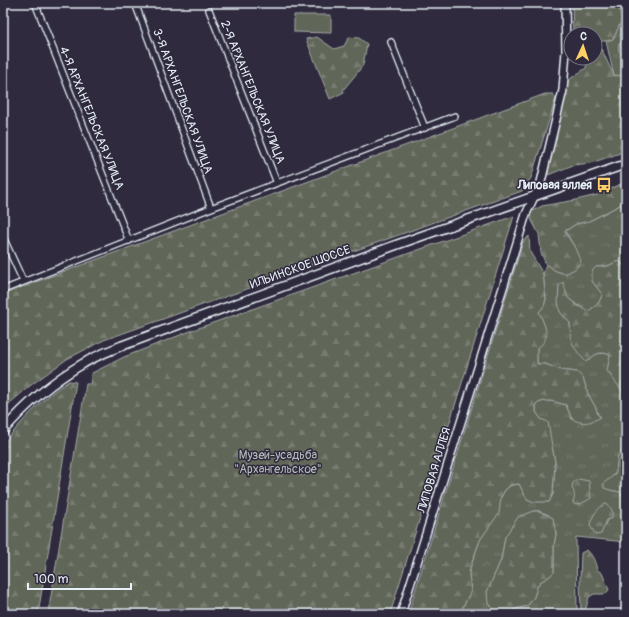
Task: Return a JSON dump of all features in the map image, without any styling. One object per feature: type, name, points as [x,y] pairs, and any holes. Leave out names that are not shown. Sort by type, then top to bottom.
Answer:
[{"type":"main road","name":"ИЛЬИНСКОЕ ШОССЕ","points":[[3,431],[34,399],[56,381],[85,362],[121,346],[381,250],[626,164]]},
{"type":"street","name":"4-Я АРХАНГЕЛЬСКАЯ УЛИЦА","points":[[35,3],[129,240]]},
{"type":"street","name":"3-Я АРХАНГЕЛЬСКАЯ УЛИЦА","points":[[135,3],[211,208]]},
{"type":"street","name":"ЛИПОВАЯ АЛЛЕЯ","points":[[400,614],[526,214],[541,182],[563,90],[566,51],[565,3]]},
{"type":"street","name":"2-Я АРХАНГЕЛЬСКАЯ УЛИЦА","points":[[209,10],[277,183]]},
{"type":"street","points":[[391,42],[425,128]]},
{"type":"street","points":[[3,290],[211,208],[455,116]]},
{"type":"street","points":[[3,237],[23,282]]},
{"type":"green space","points":[[572,3],[618,3],[622,20],[613,39],[603,41],[603,26],[573,26]]},
{"type":"green space","points":[[618,3],[626,3],[626,37],[619,44],[619,51],[624,57],[626,56],[626,75],[614,76],[606,41],[613,39],[622,20]]},
{"type":"green space","points":[[294,15],[331,15],[331,33],[294,32]]},
{"type":"green space","points":[[317,37],[334,49],[344,46],[349,37],[359,38],[367,44],[363,65],[343,90],[344,92],[330,99],[306,39]]},
{"type":"green space","points":[[626,37],[625,57],[619,51],[619,44]]},
{"type":"green space","points":[[603,52],[614,76],[626,75],[626,151],[591,163],[573,165],[548,175],[548,168],[567,81],[586,68],[586,66],[603,66]]},
{"type":"green space","points":[[545,94],[553,94],[556,98],[531,178],[522,191],[104,340],[67,359],[31,385],[3,409],[3,295]]},
{"type":"green space","points":[[626,181],[626,202],[589,221],[576,224],[565,231],[581,262],[575,269],[565,274],[556,271],[546,264],[541,253],[539,234],[529,213],[542,206],[597,195]]},
{"type":"green space","points":[[626,202],[626,266],[618,261],[608,266],[596,267],[592,281],[602,294],[597,304],[588,311],[568,298],[560,312],[570,323],[571,340],[595,354],[606,353],[610,355],[624,393],[626,392],[626,447],[618,455],[616,472],[613,476],[610,490],[620,492],[626,497],[626,542],[576,537],[577,614],[510,614],[515,609],[527,606],[534,597],[540,582],[554,572],[554,545],[556,534],[549,515],[539,511],[533,511],[505,537],[501,560],[487,592],[496,612],[499,614],[459,614],[471,591],[469,575],[470,568],[480,540],[498,513],[501,497],[505,490],[511,485],[519,484],[527,499],[549,502],[553,494],[555,462],[552,446],[541,419],[536,412],[536,404],[548,401],[566,405],[572,419],[600,416],[598,415],[596,408],[588,394],[583,378],[577,372],[561,370],[545,364],[537,364],[537,348],[545,327],[539,312],[544,306],[546,299],[543,274],[546,264],[556,271],[574,246],[565,231],[576,224],[589,221]]},
{"type":"green space","name":"Музей-усадьба \"Архангельское\"","points":[[514,216],[390,614],[48,614],[86,384],[90,384],[92,373],[124,357],[193,330]]},
{"type":"green space","points":[[529,236],[530,252],[543,274],[546,299],[544,306],[539,312],[544,324],[546,337],[537,348],[537,364],[545,364],[561,370],[577,372],[583,378],[588,394],[596,408],[598,415],[601,417],[590,422],[583,423],[572,419],[566,405],[548,401],[536,404],[536,412],[541,419],[548,422],[555,462],[553,494],[549,502],[534,502],[527,499],[519,484],[511,485],[505,490],[501,497],[499,513],[480,540],[470,568],[469,575],[471,591],[459,614],[408,614],[523,242]]},
{"type":"green space","points":[[618,261],[626,266],[626,362],[624,367],[626,375],[626,392],[624,393],[607,371],[610,355],[600,353],[594,355],[586,362],[578,352],[573,345],[570,323],[560,312],[558,301],[559,285],[563,282],[568,298],[588,311],[591,309],[599,302],[602,294],[592,281],[592,271],[596,267],[608,266]]},
{"type":"green space","points":[[69,381],[76,382],[38,614],[3,614],[3,444],[25,418],[50,394]]},
{"type":"green space","points":[[626,447],[626,498],[623,497],[620,492],[604,488],[604,483],[616,472],[618,455]]},
{"type":"green space","points":[[578,479],[589,481],[591,498],[581,504],[576,505],[573,503],[574,492],[572,488],[573,483]]},
{"type":"green space","points":[[606,504],[612,510],[612,518],[607,520],[601,534],[596,535],[590,526],[593,516],[603,505]]},
{"type":"green space","points":[[533,511],[539,511],[553,518],[556,534],[554,545],[554,572],[540,582],[534,597],[527,606],[515,609],[510,614],[499,614],[488,604],[487,592],[501,560],[505,537],[518,517]]},
{"type":"green space","points":[[587,550],[594,559],[597,570],[602,573],[609,590],[605,594],[594,594],[589,597],[586,608],[581,613],[581,553]]},
{"type":"place","name":"Липовая аллея","points":[[604,185]]}]
